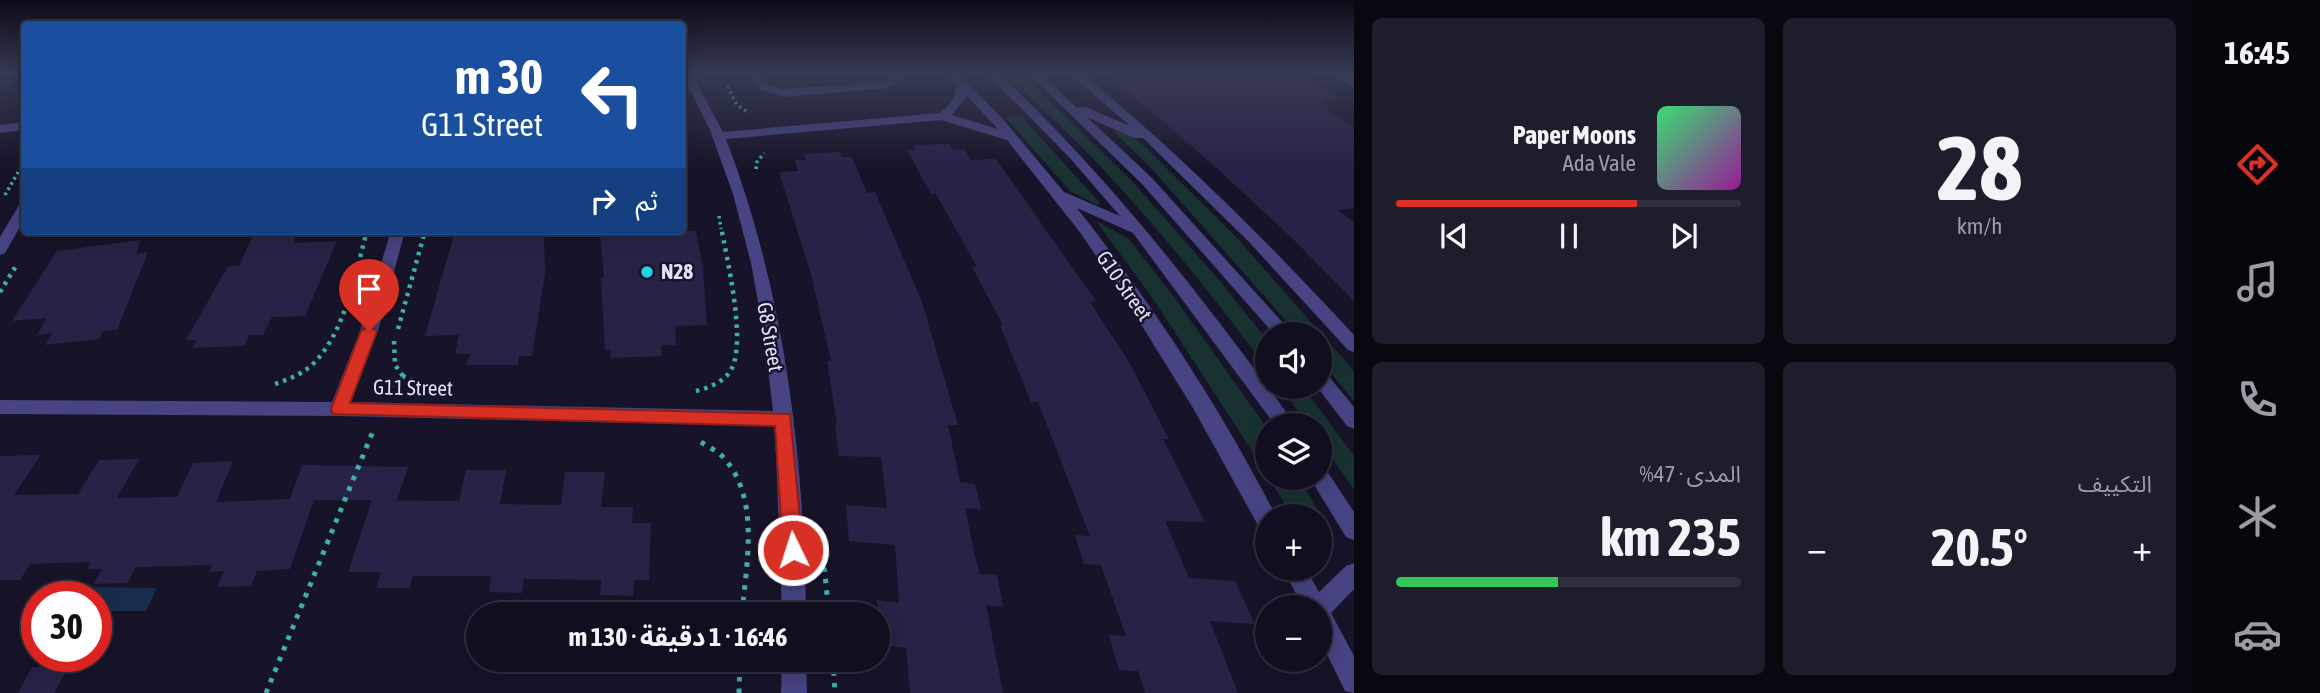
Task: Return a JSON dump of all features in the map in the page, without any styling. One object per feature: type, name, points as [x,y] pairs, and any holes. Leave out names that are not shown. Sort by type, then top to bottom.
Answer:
[{"type":"street","name":"G8 Street","points":[[702,105],[720,136],[742,204],[759,270],[783,419],[793,550],[794,602]]},
{"type":"street","points":[[942,116],[955,105]]},
{"type":"street","name":"G10 Street","points":[[982,105],[1057,193],[1168,351],[1258,504]]},
{"type":"street","points":[[1024,105],[1142,232],[1207,315],[1276,413]]},
{"type":"street","points":[[1070,105],[1192,229],[1273,322]]},
{"type":"street","points":[[1072,105],[1155,142]]},
{"type":"street","points":[[1112,105],[1155,142],[1279,264],[1354,346]]},
{"type":"street","points":[[720,136],[942,116],[1010,137]]},
{"type":"street","points":[[0,129],[21,126]]},
{"type":"street","points":[[1057,193],[1142,232]]},
{"type":"street","points":[[0,250],[21,213]]},
{"type":"street","points":[[339,409],[369,331],[397,235]]},
{"type":"street","points":[[1332,393],[1354,421]]},
{"type":"street","name":"G11 Street","points":[[0,407],[339,409],[783,419]]},
{"type":"street","points":[[1328,490],[1354,530]]},
{"type":"street","points":[[1331,595],[1354,573]]},
{"type":"street","points":[[1332,639],[1354,682]]},
{"type":"street","points":[[794,672],[794,693]]},
{"type":"path","points":[[0,204],[21,167]]},
{"type":"path","points":[[718,211],[729,274],[736,345],[733,366],[723,378]]},
{"type":"path","points":[[301,373],[313,365],[331,340],[367,235]]},
{"type":"path","points":[[403,376],[395,365],[393,344],[424,235]]},
{"type":"path","points":[[266,693],[391,383]]},
{"type":"path","points":[[729,461],[744,492],[747,517],[743,602]]},
{"type":"path","points":[[739,693],[740,672]]},
{"type":"path","points":[[834,672],[835,693]]},
{"type":"green space","points":[[1039,105],[1054,105],[1132,181],[1219,280],[1255,325],[1255,353],[1144,214]]},
{"type":"green space","points":[[1021,116],[1100,203],[1097,205],[1070,191],[1005,117]]},
{"type":"green space","points":[[1111,129],[1130,135],[1143,145],[1237,238],[1311,322],[1287,322],[1151,168]]},
{"type":"green space","points":[[1096,221],[1129,239],[1256,413],[1255,456],[1154,300]]},
{"type":"green space","points":[[1332,346],[1354,371],[1354,401],[1332,374]]},
{"type":"green space","points":[[1289,399],[1312,399],[1322,413],[1299,413]]},
{"type":"green space","points":[[1332,426],[1354,456],[1354,489],[1332,458]]},
{"type":"green space","points":[[1276,490],[1306,490],[1315,504],[1285,504]]},
{"type":"water","points":[[112,587],[157,588],[146,611],[112,611]]},
{"type":"building","points":[[1144,105],[1328,105],[1332,108],[1324,108],[1354,128],[1354,208],[1338,210],[1354,223],[1354,301],[1291,237]]},
{"type":"building","points":[[949,144],[953,150],[964,149],[971,160],[996,159],[1096,301],[1090,302],[1129,362],[1169,439],[1163,439],[1205,522],[1165,521],[1189,578],[1235,581],[1255,624],[1210,621],[1238,693],[1145,693],[1138,671],[1119,670],[1109,635],[1126,636],[1101,565],[1084,564],[1075,535],[1090,536],[1038,402],[1031,402],[1000,325],[1003,325],[972,267],[977,267],[936,194],[931,194],[907,150],[916,150],[913,145]]},
{"type":"building","points":[[840,152],[842,157],[852,157],[867,193],[875,192],[922,302],[958,425],[948,425],[960,482],[975,484],[981,509],[965,508],[976,560],[980,574],[997,575],[1003,607],[986,605],[1003,693],[910,693],[906,648],[890,646],[890,602],[877,602],[877,600],[899,603],[895,545],[849,541],[846,505],[887,508],[881,457],[839,456],[827,361],[831,361],[811,274],[779,172],[798,171],[795,160],[806,160],[803,154]]},
{"type":"building","points":[[686,231],[696,231],[703,268],[707,325],[675,326],[676,345],[661,345],[662,356],[611,358],[611,350],[605,350],[601,278],[604,278],[600,235],[686,235]]},
{"type":"building","points":[[253,235],[296,235],[293,243],[337,241],[305,316],[272,317],[263,335],[249,335],[244,346],[192,348],[197,340],[186,340],[228,266],[239,266]]},
{"type":"building","points":[[454,235],[544,235],[545,273],[532,356],[519,356],[518,365],[466,365],[470,354],[455,354],[459,335],[425,336]]},
{"type":"building","points":[[141,240],[136,254],[148,252],[117,330],[103,331],[99,339],[45,345],[52,333],[37,335],[47,318],[12,321],[57,251]]},
{"type":"building","points":[[41,455],[14,495],[78,494],[99,460],[139,459],[117,498],[177,497],[193,463],[233,461],[216,502],[290,499],[302,465],[408,467],[397,500],[314,500],[290,569],[257,571],[251,586],[217,587],[224,571],[209,572],[212,565],[135,567],[128,583],[112,583],[112,581],[96,581],[102,569],[88,569],[91,562],[30,564],[20,580],[0,580],[0,456]]},
{"type":"building","points":[[466,470],[506,470],[500,504],[561,505],[565,472],[605,472],[601,507],[633,507],[632,523],[651,523],[649,580],[634,580],[633,596],[600,595],[601,580],[524,579],[522,593],[489,592],[491,576],[413,576],[409,588],[376,588],[381,572],[348,572],[372,500],[459,501]]},
{"type":"building","points":[[29,672],[66,672],[54,693],[18,693]]},
{"type":"place","name":"N28","points":[[647,272]]},
{"type":"route","points":[[369,331],[339,409],[783,419],[793,550]]}]
